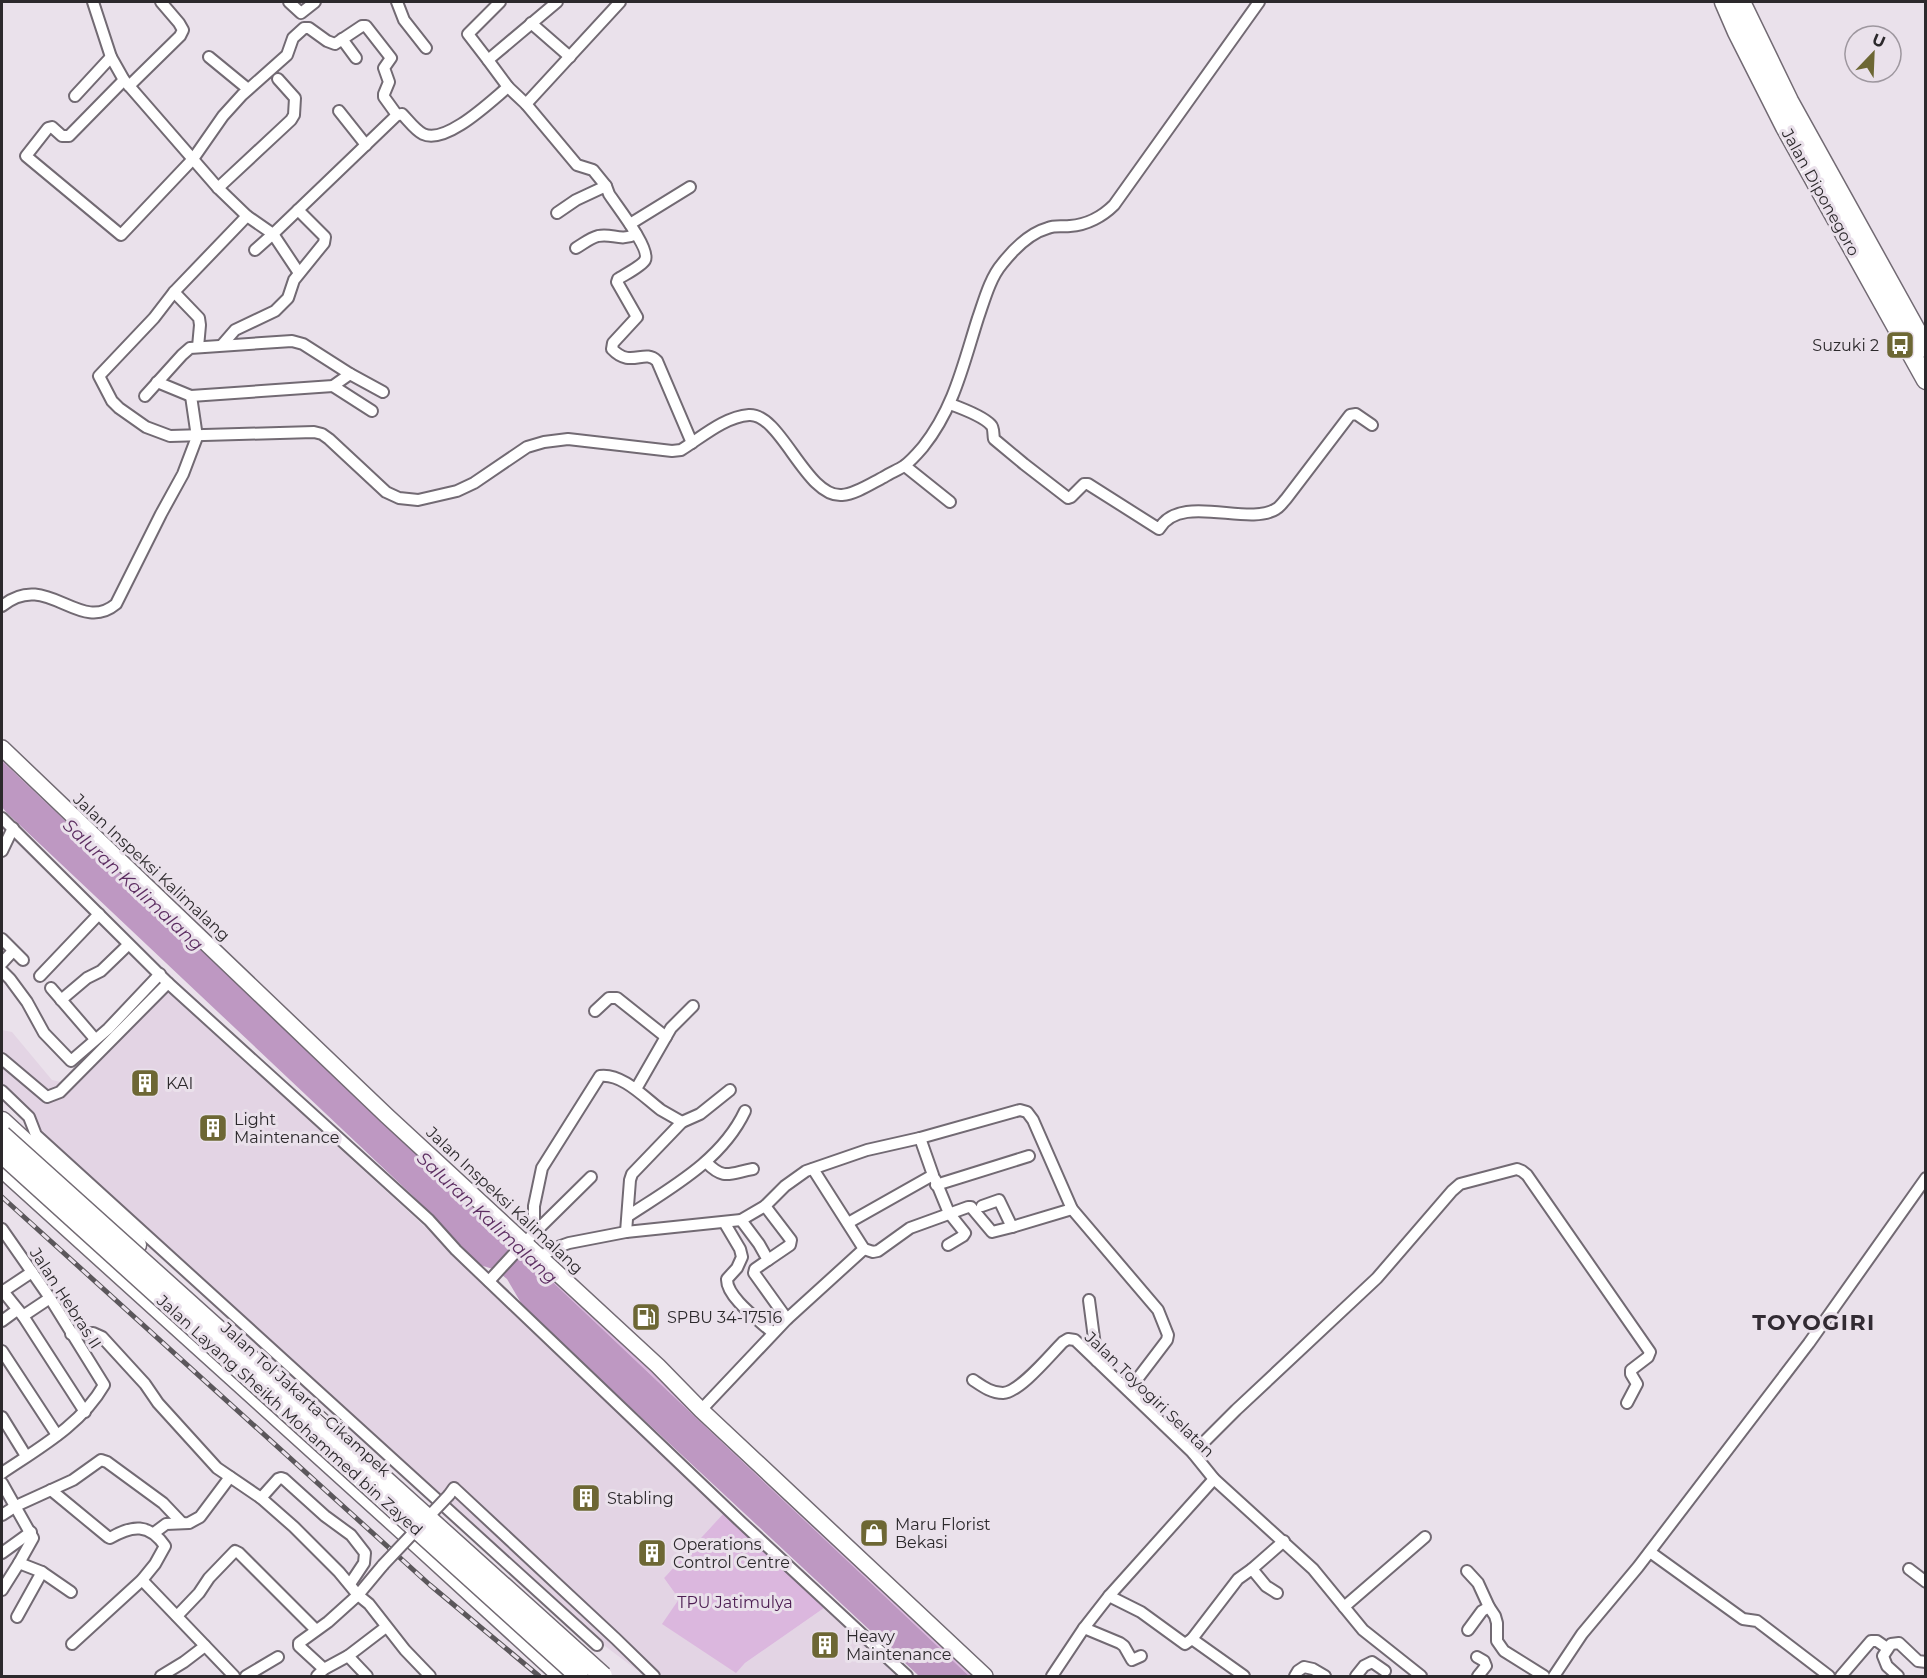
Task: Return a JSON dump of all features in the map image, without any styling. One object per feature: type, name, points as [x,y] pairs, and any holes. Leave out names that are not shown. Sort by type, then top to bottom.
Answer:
[{"type":"highway","name":"Jalan Diponegoro","points":[[1724,2],[1794,144],[1926,380]]},
{"type":"highway","name":"Jalan Diponegoro","points":[[1741,2],[1789,101],[1926,348]]},
{"type":"highway","name":"Jalan Tol Jakarta–Cikampek","points":[[2,1121],[610,1677]]},
{"type":"highway","name":"Jalan Layang Sheikh Mohammed bin Zayed","points":[[2,1134],[603,1677]]},
{"type":"highway","name":"Jalan Layang Sheikh Mohammed bin Zayed","points":[[2,1154],[579,1677]]},
{"type":"highway","name":"Jalan Tol Jakarta–Cikampek","points":[[2,1168],[410,1536],[562,1677]]},
{"type":"main road","name":"Jalan Inspeksi Kalimalang","points":[[2,748],[387,1116],[526,1241],[701,1410],[986,1677]]},
{"type":"street","points":[[93,2],[111,57],[126,83],[218,188],[247,216],[273,234],[299,273]]},
{"type":"street","points":[[161,2],[183,30],[180,36],[69,136],[62,136],[52,128],[48,128],[26,156],[121,235],[193,159],[223,116],[248,89],[287,55],[293,38],[304,28],[309,28],[334,44],[363,25],[366,26],[391,58],[384,68],[389,82],[384,96],[397,115]]},
{"type":"street","points":[[290,2],[301,13],[315,2]]},
{"type":"street","points":[[398,2],[404,20],[426,48]]},
{"type":"street","points":[[526,104],[620,2]]},
{"type":"street","points":[[247,216],[174,292],[154,318],[99,376],[112,401],[132,419],[146,427],[170,436],[314,432],[322,434],[386,492],[399,498],[418,500],[457,491],[474,483],[527,447],[544,442],[568,439],[672,451],[681,450],[725,422],[750,415],[766,421],[779,434],[815,481],[840,496],[853,492],[905,466],[918,453],[935,432],[950,404],[994,276],[1002,264],[1025,241],[1040,231],[1087,222],[1101,216],[1114,205],[1259,2]]},
{"type":"street","points":[[496,3],[468,34],[508,87],[526,104],[577,165],[593,170],[633,229],[646,258],[617,282],[637,317],[613,343],[612,349],[623,358],[648,356],[657,361],[692,443]]},
{"type":"street","points":[[488,60],[531,23],[549,4]]},
{"type":"street","points":[[531,23],[570,57]]},
{"type":"street","points":[[342,39],[356,58]]},
{"type":"street","points":[[75,96],[111,57]]},
{"type":"street","points":[[209,57],[248,89]]},
{"type":"street","points":[[218,188],[294,116],[295,98],[278,79]]},
{"type":"street","points":[[255,250],[397,115],[402,114],[425,135],[445,133],[463,124],[508,87]]},
{"type":"street","points":[[339,111],[366,145]]},
{"type":"street","points":[[557,213],[576,200],[606,186]]},
{"type":"street","points":[[576,248],[596,237],[628,238],[633,229],[690,187]]},
{"type":"street","points":[[222,345],[235,330],[275,311],[288,298],[294,280],[324,243],[325,237],[298,210]]},
{"type":"street","points":[[174,292],[199,318],[198,347]]},
{"type":"street","points":[[145,396],[190,348],[297,341],[383,392]]},
{"type":"street","points":[[157,382],[191,396],[333,386],[350,374]]},
{"type":"street","points":[[333,386],[372,411]]},
{"type":"street","points":[[2,606],[19,595],[37,593],[74,608],[94,613],[111,608],[116,603],[183,474],[197,436],[191,396]]},
{"type":"street","points":[[950,404],[990,424],[993,427],[994,439],[1068,498],[1084,484],[1088,484],[1159,529],[1167,519],[1178,514],[1210,511],[1265,513],[1276,509],[1287,499],[1350,415],[1356,414],[1372,425]]},
{"type":"street","points":[[905,466],[951,502]]},
{"type":"street","points":[[2,818],[128,945],[492,1278],[749,1530],[907,1677]]},
{"type":"street","points":[[2,851],[13,828]]},
{"type":"street","points":[[40,976],[99,914]]},
{"type":"street","points":[[2,939],[23,960]]},
{"type":"street","points":[[61,1000],[87,978],[101,971],[128,945]]},
{"type":"street","points":[[2,963],[13,951]]},
{"type":"street","points":[[6,975],[27,1002],[44,1033],[71,1061],[108,1029],[160,974]]},
{"type":"street","points":[[2,988],[6,975]]},
{"type":"street","points":[[2,1059],[47,1096],[60,1092],[168,982]]},
{"type":"street","points":[[51,988],[95,1039]]},
{"type":"street","points":[[595,1011],[609,998],[617,998],[666,1037]]},
{"type":"street","points":[[636,1089],[671,1028],[693,1006]]},
{"type":"street","points":[[526,1241],[542,1168],[597,1078],[606,1075],[636,1089],[659,1108],[682,1122]]},
{"type":"street","points":[[626,1232],[632,1174],[682,1122],[700,1114],[730,1089]]},
{"type":"street","points":[[2,1091],[29,1117],[36,1136],[597,1645]]},
{"type":"street","points":[[540,1257],[555,1248],[626,1232],[741,1220],[765,1206],[784,1186],[813,1168],[867,1150],[1020,1110],[1027,1112],[1033,1120],[1072,1209],[1158,1310],[1168,1335],[1167,1340],[1129,1390]]},
{"type":"street","points":[[628,1216],[706,1162],[730,1136],[745,1111]]},
{"type":"street","points":[[920,1138],[949,1213],[964,1233],[948,1245]]},
{"type":"street","points":[[848,1223],[935,1180],[1029,1156]]},
{"type":"street","points":[[706,1162],[715,1172],[723,1175],[753,1169]]},
{"type":"street","points":[[813,1168],[864,1249],[873,1251],[878,1251],[910,1228],[970,1207],[992,1232],[1072,1209]]},
{"type":"street","points":[[1193,1453],[1242,1403],[1377,1278],[1452,1191],[1460,1184],[1517,1169],[1527,1175],[1650,1352],[1648,1357],[1631,1370],[1637,1384],[1627,1403]]},
{"type":"street","points":[[492,1278],[591,1177]]},
{"type":"street","points":[[1554,1677],[1582,1634],[1650,1552],[1809,1343],[1926,1178]]},
{"type":"street","points":[[982,1206],[999,1200],[1012,1227]]},
{"type":"street","points":[[765,1206],[791,1240],[790,1245],[755,1269],[754,1273],[787,1318]]},
{"type":"street","points":[[741,1220],[768,1260]]},
{"type":"street","points":[[724,1222],[742,1253],[741,1262],[727,1279],[727,1287],[733,1296],[773,1333]]},
{"type":"street","name":"Jalan Hebras II","points":[[2,1229],[50,1298],[104,1384],[85,1412]]},
{"type":"street","points":[[701,1410],[787,1318],[864,1249]]},
{"type":"street","points":[[2,1473],[57,1435],[85,1412],[20,1313],[2,1291],[32,1272]]},
{"type":"street","points":[[2,1321],[50,1298]]},
{"type":"street","points":[[1089,1300],[1097,1361]]},
{"type":"street","points":[[71,1334],[93,1333],[102,1337],[145,1383],[158,1403],[211,1461],[230,1478],[261,1498],[294,1527],[369,1604],[410,1656],[430,1677]]},
{"type":"street","name":"Jalan Toyogiri Selatan","points":[[973,1380],[989,1390],[1006,1393],[1020,1386],[1063,1342],[1068,1339],[1075,1340],[1193,1453],[1214,1479],[1109,1596],[1084,1628],[1052,1677]]},
{"type":"street","points":[[2,1352],[57,1435]]},
{"type":"street","points":[[2,1417],[26,1456]]},
{"type":"street","points":[[2,1515],[16,1506],[73,1480],[101,1460],[163,1503],[182,1523]]},
{"type":"street","points":[[154,1533],[166,1524],[194,1521],[230,1478]]},
{"type":"street","points":[[261,1498],[278,1479],[284,1479],[325,1516],[351,1535],[365,1553],[366,1558],[350,1584]]},
{"type":"street","points":[[1214,1479],[1313,1569],[1364,1630],[1421,1677]]},
{"type":"street","points":[[2,1483],[33,1539],[2,1590]]},
{"type":"street","points":[[386,1627],[348,1656],[320,1673],[298,1645],[328,1622],[358,1594],[454,1488],[608,1631],[654,1677]]},
{"type":"street","points":[[51,1490],[110,1538],[120,1532],[135,1528],[145,1529],[154,1533],[165,1546],[155,1564],[142,1580],[72,1644]]},
{"type":"street","points":[[2,1553],[31,1532]]},
{"type":"street","points":[[1344,1607],[1425,1537]]},
{"type":"street","points":[[1109,1596],[1142,1612],[1183,1644],[1187,1644],[1238,1579],[1284,1541]]},
{"type":"street","points":[[177,1616],[235,1551],[316,1630]]},
{"type":"street","points":[[1650,1552],[1743,1619],[1757,1621],[1829,1677]]},
{"type":"street","points":[[19,1563],[42,1572],[71,1592]]},
{"type":"street","points":[[1252,1569],[1266,1586],[1277,1593]]},
{"type":"street","points":[[1909,1569],[1926,1582]]},
{"type":"street","points":[[1467,1571],[1478,1583],[1497,1623],[1499,1646],[1544,1677]]},
{"type":"street","points":[[16,1617],[42,1572]]},
{"type":"street","points":[[142,1580],[234,1677]]},
{"type":"street","points":[[1468,1630],[1482,1611],[1489,1607]]},
{"type":"street","points":[[1084,1628],[1120,1643],[1132,1660],[1141,1656]]},
{"type":"street","points":[[1192,1639],[1244,1677]]},
{"type":"street","points":[[1841,1677],[1871,1641],[1877,1641],[1887,1648]]},
{"type":"street","points":[[1898,1677],[1887,1666],[1883,1656],[1891,1644],[1899,1643],[1918,1661],[1926,1662]]},
{"type":"street","points":[[161,1677],[205,1646]]},
{"type":"street","points":[[348,1656],[367,1677]]},
{"type":"street","points":[[1356,1677],[1364,1666],[1372,1662],[1384,1674],[1396,1656]]},
{"type":"street","points":[[246,1677],[278,1657]]},
{"type":"street","points":[[1477,1657],[1484,1661],[1486,1666],[1478,1677]]},
{"type":"street","points":[[1294,1677],[1304,1667],[1313,1669],[1325,1677]]},
{"type":"shaded area","points":[[158,982],[425,1227],[723,1514],[664,1578],[679,1599],[663,1624],[736,1672],[745,1663],[824,1608],[898,1676],[645,1676],[558,1611],[284,1356],[2,1101],[2,1030],[12,1032],[52,1080],[61,1082]]},
{"type":"green space","points":[[2,748],[985,1676],[969,1676],[2,761]]},
{"type":"green space","name":"TPU Jatimulya","points":[[723,1514],[824,1608],[745,1663],[736,1673],[662,1624],[679,1599],[664,1578]]},
{"type":"water","name":"Saluran Kalimalang","points":[[2,761],[969,1676],[919,1676],[524,1308],[507,1279],[496,1270],[480,1265],[413,1196],[6,812],[2,807]]},
{"type":"railway","points":[[2,1197],[430,1585],[539,1676]]},
{"type":"place","name":"Suzuki 2","points":[[1900,345]]},
{"type":"place","name":"KAI","points":[[145,1083]]},
{"type":"place","name":"Light Maintenance","points":[[213,1128]]},
{"type":"place","name":"SPBU 34-17516","points":[[646,1317]]},
{"type":"place","name":"Stabling","points":[[586,1498]]},
{"type":"place","name":"Maru Florist Bekasi","points":[[874,1533]]},
{"type":"place","name":"Operations Control Centre","points":[[652,1553]]},
{"type":"place","name":"Heavy Maintenance","points":[[825,1645]]},
{"type":"district","name":"TOYOGIRI","points":[[1814,1322]]}]
